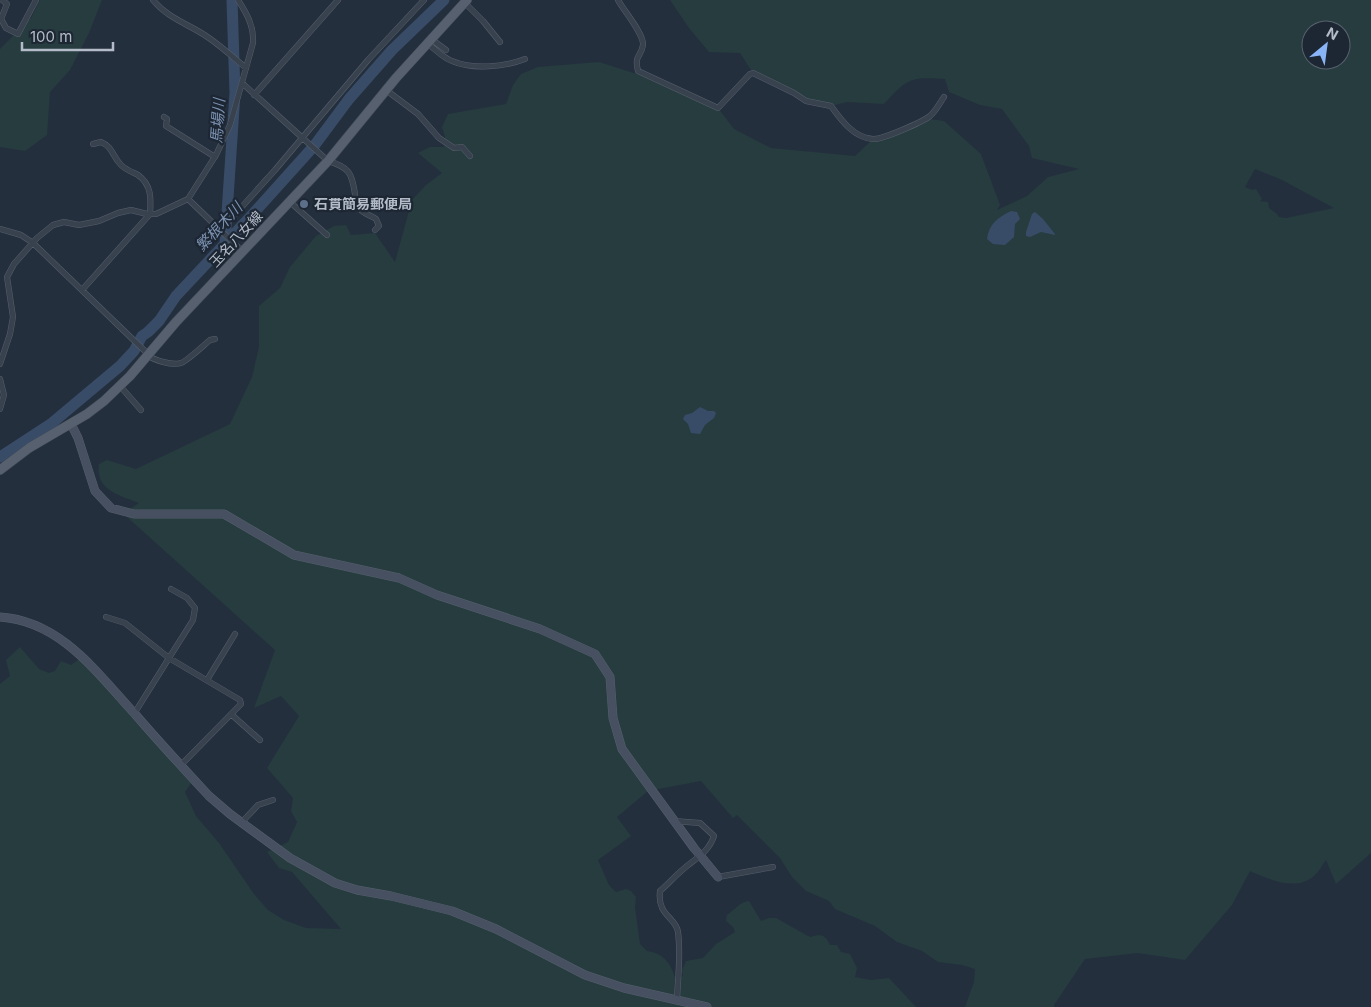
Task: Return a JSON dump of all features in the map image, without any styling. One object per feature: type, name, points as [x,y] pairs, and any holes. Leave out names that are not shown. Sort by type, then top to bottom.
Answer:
[{"type":"main road","name":"玉名八女線","points":[[0,470],[42,440],[71,424],[104,401],[120,386],[146,353],[328,161],[429,40],[466,1]]},
{"type":"street","points":[[2,0],[8,4],[1,19],[6,28],[18,34],[36,0]]},
{"type":"street","points":[[153,0],[184,24],[209,37],[246,68]]},
{"type":"street","points":[[0,364],[10,334],[13,317],[7,277],[14,264],[52,225],[64,222],[79,225],[99,221],[131,210],[156,214],[188,199],[215,157],[230,125],[253,43],[254,32],[250,20],[238,0]]},
{"type":"street","points":[[254,94],[338,0]]},
{"type":"street","points":[[220,230],[276,170],[368,60],[424,0]]},
{"type":"street","points":[[618,0],[642,37],[643,47],[636,61],[638,71],[718,108],[753,73],[806,101],[831,106],[843,123],[861,136],[873,139],[889,136],[927,118],[934,113],[944,97]]},
{"type":"street","points":[[466,1],[500,42]]},
{"type":"street","points":[[429,40],[446,50]]},
{"type":"street","points":[[429,40],[450,61],[462,65],[504,65],[525,59]]},
{"type":"street","points":[[242,84],[328,161],[347,169],[354,188],[357,205],[363,212],[376,219],[379,226],[375,230]]},
{"type":"street","points":[[386,90],[418,114],[439,138],[454,148],[462,147],[470,156]]},
{"type":"street","points":[[164,117],[167,119],[166,126],[215,157]]},
{"type":"street","points":[[82,290],[150,214],[151,193],[144,181],[115,158],[109,145],[101,142],[93,144]]},
{"type":"street","points":[[188,199],[243,251]]},
{"type":"street","points":[[290,202],[327,235]]},
{"type":"street","points":[[0,229],[21,235],[33,243],[153,360],[181,363],[210,340],[215,339]]},
{"type":"street","points":[[0,379],[4,395],[0,409]]},
{"type":"street","points":[[120,386],[142,410]]},
{"type":"street","points":[[71,424],[78,438],[94,491],[111,508],[134,514],[224,514],[294,556],[398,578],[437,595],[540,629],[595,654],[610,677],[613,718],[622,749],[701,856],[718,876],[773,867]]},
{"type":"street","points":[[134,714],[193,620],[195,608],[187,598],[171,589]]},
{"type":"street","points":[[0,617],[29,622],[61,639],[97,671],[210,796],[290,858],[335,883],[357,890],[452,911],[496,929],[585,975],[624,988],[708,1007]]},
{"type":"street","points":[[106,617],[125,623],[169,658],[240,700],[241,704],[232,714],[181,765]]},
{"type":"street","points":[[207,680],[235,634]]},
{"type":"street","points":[[232,714],[260,740]]},
{"type":"street","points":[[242,822],[258,805],[273,800]]},
{"type":"street","points":[[674,821],[700,823],[714,836],[711,846],[660,892],[658,901],[678,930],[677,999]]},
{"type":"green space","points":[[40,0],[102,0],[89,33],[70,70],[50,92],[47,135],[25,151],[0,147],[0,49],[31,18]]},
{"type":"green space","points":[[670,0],[1371,0],[1371,853],[1336,884],[1326,860],[1314,876],[1307,881],[1299,883],[1282,883],[1250,871],[1232,905],[1185,960],[1138,953],[1085,959],[1054,1007],[965,1007],[974,982],[975,969],[962,965],[938,962],[922,951],[897,942],[875,926],[835,909],[829,901],[806,891],[792,877],[780,858],[737,815],[733,818],[701,781],[648,791],[617,817],[631,836],[598,860],[609,885],[616,892],[626,889],[631,891],[636,897],[635,907],[640,944],[647,951],[663,957],[670,965],[676,981],[679,981],[683,975],[682,970],[686,961],[703,958],[716,944],[735,932],[733,927],[726,921],[727,915],[749,901],[761,921],[776,918],[810,937],[820,935],[824,937],[830,945],[837,945],[841,952],[850,954],[857,968],[855,977],[871,980],[889,978],[916,1007],[0,1007],[0,684],[10,676],[6,660],[20,647],[39,669],[49,673],[55,671],[61,661],[71,665],[82,657],[194,779],[185,792],[196,816],[219,843],[254,894],[268,910],[284,920],[306,928],[341,929],[292,872],[279,868],[267,852],[288,842],[297,822],[291,811],[293,798],[267,768],[299,716],[281,696],[254,708],[275,650],[127,517],[131,508],[139,503],[116,494],[105,486],[99,473],[99,464],[107,460],[136,469],[230,424],[252,377],[259,347],[259,306],[280,288],[290,267],[316,236],[334,226],[346,225],[351,235],[375,233],[395,262],[412,200],[426,185],[442,173],[418,153],[430,147],[444,147],[445,137],[442,127],[448,114],[506,104],[513,85],[521,74],[538,67],[599,62],[659,81],[718,108],[734,129],[771,148],[855,156],[873,139],[929,119],[944,121],[981,154],[1000,205],[997,210],[1027,196],[1048,177],[1079,169],[1032,158],[1029,146],[1002,109],[980,105],[949,92],[945,79],[924,78],[910,81],[884,104],[847,102],[831,106],[806,101],[753,73],[740,53],[709,52],[689,28]],"holes":[[[1255,169],[1282,180],[1334,208],[1286,218],[1279,217],[1269,208],[1268,202],[1260,201],[1262,199],[1256,189],[1252,190],[1245,187]]]},
{"type":"water","points":[[1011,211],[1017,212],[1020,219],[1015,224],[1014,237],[1005,245],[993,244],[987,239],[992,225]]},
{"type":"water","points":[[1035,212],[1055,235],[1041,232],[1030,237],[1026,236],[1032,214]]},
{"type":"water","points":[[700,407],[716,413],[700,434],[691,433],[688,424],[683,419],[685,415],[692,413]]},
{"type":"waterway","name":"馬場川","points":[[225,243],[235,93],[232,0]]},
{"type":"waterway","name":"繁根木川","points":[[0,457],[52,423],[120,366],[134,351],[142,336],[159,321],[176,296],[314,146],[349,99],[392,50],[444,0]]},
{"type":"place","name":"石貫簡易郵便局","points":[[304,204]]}]
